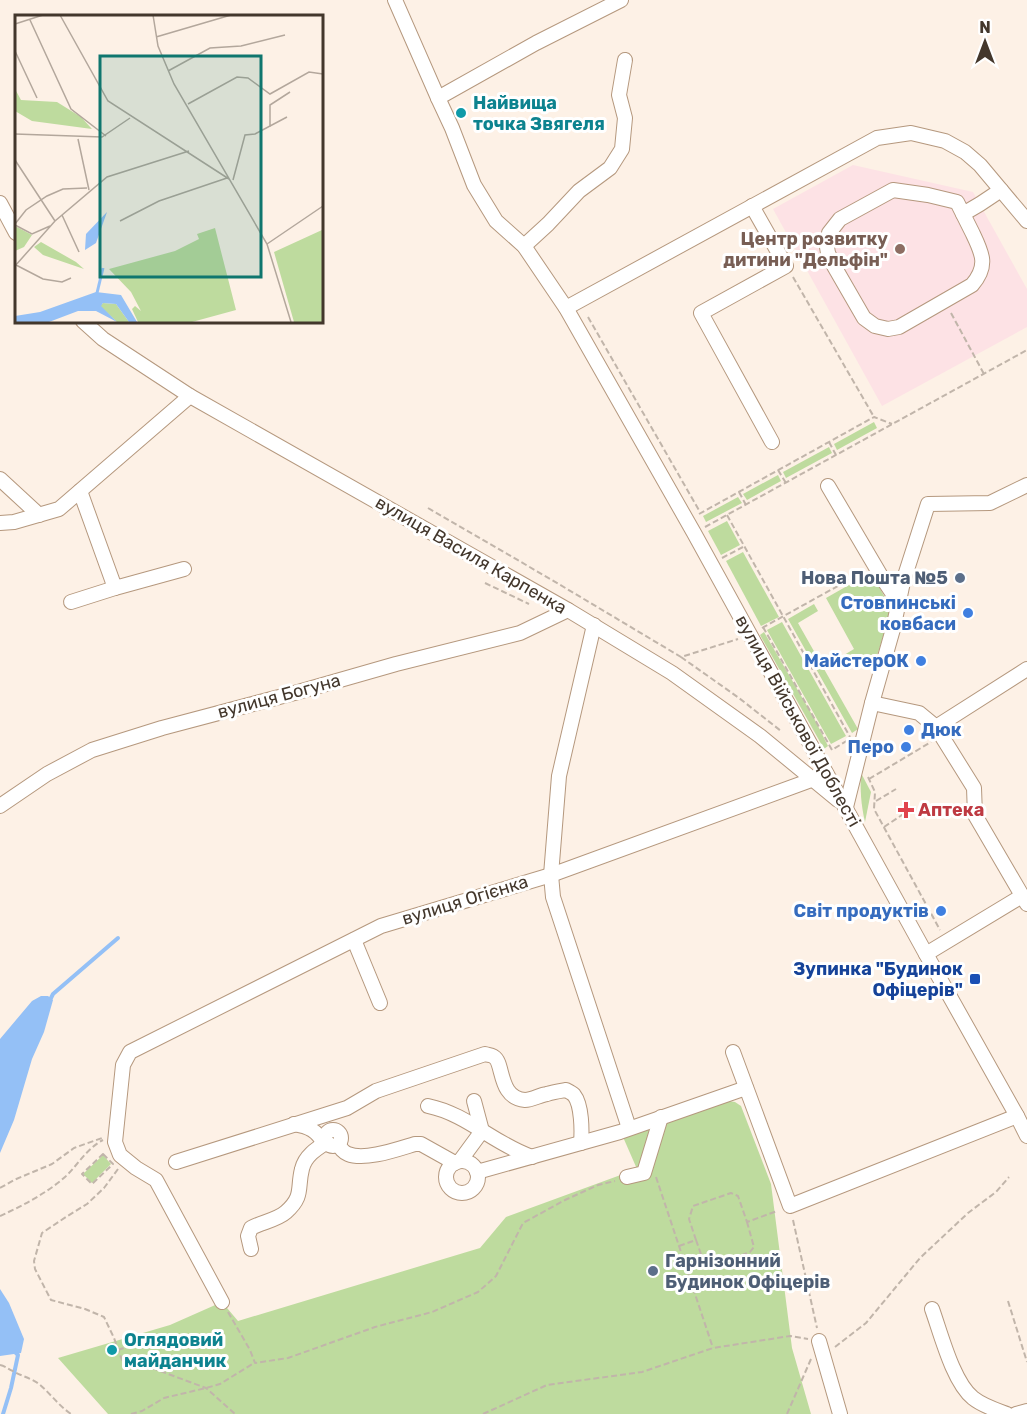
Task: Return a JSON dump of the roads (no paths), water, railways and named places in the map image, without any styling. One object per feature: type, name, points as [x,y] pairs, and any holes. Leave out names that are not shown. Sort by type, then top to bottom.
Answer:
[{"type":"street","name":"вулиця Військової Доблесті","points":[[395,0],[452,128],[474,185],[496,221],[524,246],[566,308],[694,533],[1027,1136]]},
{"type":"street","points":[[438,98],[536,43],[621,0]]},
{"type":"street","points":[[524,246],[548,225],[579,191],[610,168],[622,149],[625,118],[619,95],[624,60]]},
{"type":"street","points":[[566,308],[877,138],[911,133],[945,141],[965,152],[980,165],[1027,221]]},
{"type":"street","points":[[893,190],[957,202],[963,214],[981,251],[983,263],[972,285],[899,327],[888,329],[875,326],[864,318],[828,254],[829,233],[840,219],[893,190]]},
{"type":"street","points":[[963,214],[1001,190]]},
{"type":"street","points":[[0,202],[15,231]]},
{"type":"street","points":[[752,206],[786,266],[701,313],[772,442]]},
{"type":"street","name":"вулиця Василя Карпенка","points":[[84,322],[103,339],[190,396],[568,610],[672,673],[760,736],[846,807]]},
{"type":"street","points":[[0,523],[14,522],[59,509],[190,396]]},
{"type":"street","points":[[0,479],[39,515]]},
{"type":"street","points":[[846,807],[893,629],[903,582],[928,504],[990,503],[1027,485]]},
{"type":"street","points":[[828,486],[899,603]]},
{"type":"street","points":[[80,491],[115,588]]},
{"type":"street","points":[[71,602],[184,569]]},
{"type":"street","name":"вулиця Богуна","points":[[0,806],[47,774],[92,750],[162,728],[396,664],[520,633],[568,610]]},
{"type":"street","points":[[594,625],[559,776],[551,874],[554,897],[629,1128]]},
{"type":"street","points":[[939,732],[1027,669]]},
{"type":"street","points":[[872,703],[920,712],[939,732],[974,788],[975,815],[1025,900],[946,941],[926,954]]},
{"type":"street","name":"вулиця Огієнка","points":[[222,1302],[156,1180],[124,1159],[115,1142],[123,1065],[130,1052],[381,926],[551,874],[814,779]]},
{"type":"street","points":[[354,940],[380,1003]]},
{"type":"street","points":[[733,1052],[790,1206],[1017,1116]]},
{"type":"street","points":[[176,1162],[346,1108],[376,1091],[485,1054],[496,1058],[506,1088],[519,1098],[526,1100],[566,1090],[573,1094],[580,1119],[581,1143]]},
{"type":"street","points":[[477,1172],[620,1132],[746,1088]]},
{"type":"street","points":[[474,1101],[482,1131]]},
{"type":"street","points":[[428,1106],[444,1109],[519,1153],[532,1157]]},
{"type":"street","points":[[251,1249],[248,1236],[251,1228],[284,1214],[292,1205],[299,1194],[302,1169],[307,1158],[330,1140],[338,1117],[346,1108]]},
{"type":"street","points":[[627,1178],[644,1173],[662,1117]]},
{"type":"street","points":[[294,1124],[314,1130],[330,1140],[345,1154],[352,1156],[385,1153],[418,1143],[457,1162],[466,1161],[477,1172],[478,1178],[474,1188],[470,1191],[459,1192],[449,1187],[446,1176],[450,1166],[457,1162],[482,1131]]},
{"type":"street","points":[[932,1309],[956,1376],[964,1389],[986,1406],[1007,1414]]},
{"type":"street","points":[[819,1341],[840,1414]]},
{"type":"street","points":[[1016,1414],[1027,1411]]},
{"type":"water","points":[[41,996],[48,996],[53,1000],[14,1120],[0,1153],[0,1039],[32,1001]]},
{"type":"water","points":[[0,1289],[9,1303],[24,1339],[21,1353],[0,1356]]},
{"type":"waterway","points":[[49,1002],[53,994],[118,938]]},
{"type":"waterway","points":[[3,1414],[18,1355],[14,1351]]},
{"type":"place","name":"Найвища точка Звягеля","points":[[461,113]]},
{"type":"place","name":"Центр розвитку дитини \"Дельфін\"","points":[[900,249]]},
{"type":"place","name":"Нова Пошта №5","points":[[960,578]]},
{"type":"place","name":"Стовпинські ковбаси","points":[[968,613]]},
{"type":"place","name":"МайстерОК","points":[[921,661]]},
{"type":"place","name":"Дюк","points":[[909,730]]},
{"type":"place","name":"Перо","points":[[906,747]]},
{"type":"place","name":"Аптека","points":[[906,810]]},
{"type":"place","name":"Світ продуктів","points":[[941,911]]},
{"type":"place","name":"Зупинка \"Будинок Офіцерів\"","points":[[975,979]]},
{"type":"place","name":"Гарнізонний Будинок Офіцерів","points":[[653,1271]]},
{"type":"place","name":"Оглядовий майданчик","points":[[112,1350]]}]
